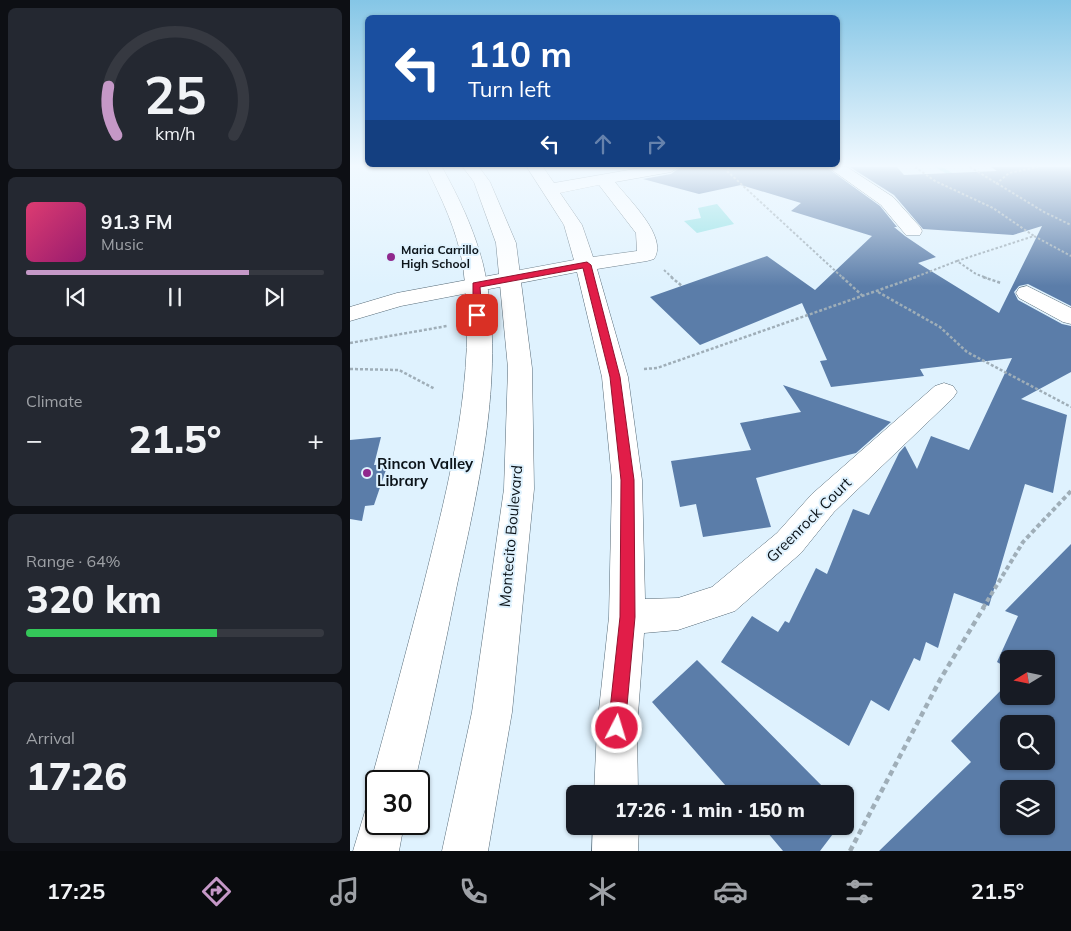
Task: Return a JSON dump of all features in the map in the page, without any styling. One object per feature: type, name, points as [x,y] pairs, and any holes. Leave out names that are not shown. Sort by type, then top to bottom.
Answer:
[{"type":"main road","points":[[396,770],[463,492],[479,378],[476,285],[468,244],[455,207]]},
{"type":"main road","name":"Montecito Boulevard","points":[[465,851],[492,712],[519,489],[520,368],[506,243],[492,207]]},
{"type":"main road","points":[[562,207],[573,225],[587,265],[614,372],[628,480],[627,617],[617,728],[616,785]]},
{"type":"main road","points":[[350,314],[397,300],[510,278],[647,255],[646,233],[625,207]]},
{"type":"main road","points":[[892,207],[913,231]]},
{"type":"main road","points":[[1027,293],[1071,317]]},
{"type":"main road","name":"Greenrock Court","points":[[627,617],[678,614],[723,600],[789,543],[823,503],[944,392]]},
{"type":"main road","points":[[376,851],[380,835]]},
{"type":"main road","points":[[615,851],[616,835]]},
{"type":"path","points":[[766,207],[864,297]]},
{"type":"path","points":[[991,207],[1024,227],[1034,236],[1070,255]]},
{"type":"path","points":[[1038,207],[1071,225]]},
{"type":"path","points":[[614,372],[656,368],[864,297],[957,261],[1034,236]]},
{"type":"path","points":[[957,261],[976,274],[1027,293]]},
{"type":"path","points":[[878,292],[940,327],[967,352],[1071,407]]},
{"type":"path","points":[[350,343],[447,326]]},
{"type":"path","points":[[350,369],[400,370],[435,389]]},
{"type":"path","points":[[850,851],[942,678],[1023,542],[1071,491]]},
{"type":"shaded area","points":[[719,207],[734,224],[697,233],[684,221],[701,218],[698,208]]},
{"type":"building","points":[[796,207],[881,207],[897,227],[894,227],[936,257],[918,263],[999,313],[1042,226],[1013,235],[923,229],[904,207],[1071,207],[1071,306],[1028,284],[1019,286],[1014,292],[1018,300],[1062,324],[1071,326],[1071,372],[1021,399],[1067,415],[1053,493],[1025,484],[989,606],[954,593],[938,648],[926,642],[920,661],[914,658],[889,711],[871,700],[849,746],[721,662],[752,616],[778,632],[785,621],[789,623],[816,568],[827,574],[853,509],[869,515],[899,453],[905,446],[917,469],[931,436],[969,450],[1012,358],[920,369],[924,376],[831,387],[820,361],[827,360],[802,303],[700,345],[650,297],[767,256],[815,290],[872,236],[791,211]]},
{"type":"building","points":[[783,385],[891,422],[856,453],[756,478],[771,527],[703,537],[696,504],[680,507],[671,461],[751,450],[740,423],[801,412]]},
{"type":"building","name":"Rincon Valley Library","points":[[381,437],[374,465],[388,464],[374,505],[365,506],[362,521],[350,519],[350,440]]},
{"type":"building","points":[[1071,544],[1071,851],[879,851],[971,762],[951,741],[1000,691],[1000,705],[1055,705],[1055,650],[1002,650],[1018,616],[1005,611]]},
{"type":"building","points":[[697,660],[821,785],[725,785],[652,702]]},
{"type":"building","points":[[770,835],[832,835],[820,851],[783,851]]},
{"type":"place","name":"Maria Carrillo High School","points":[[391,257]]},
{"type":"place","name":"Rincon Valley Library","points":[[367,473]]},
{"type":"route","points":[[477,315],[476,285],[587,265],[615,377],[628,480],[627,617],[617,728]]}]
